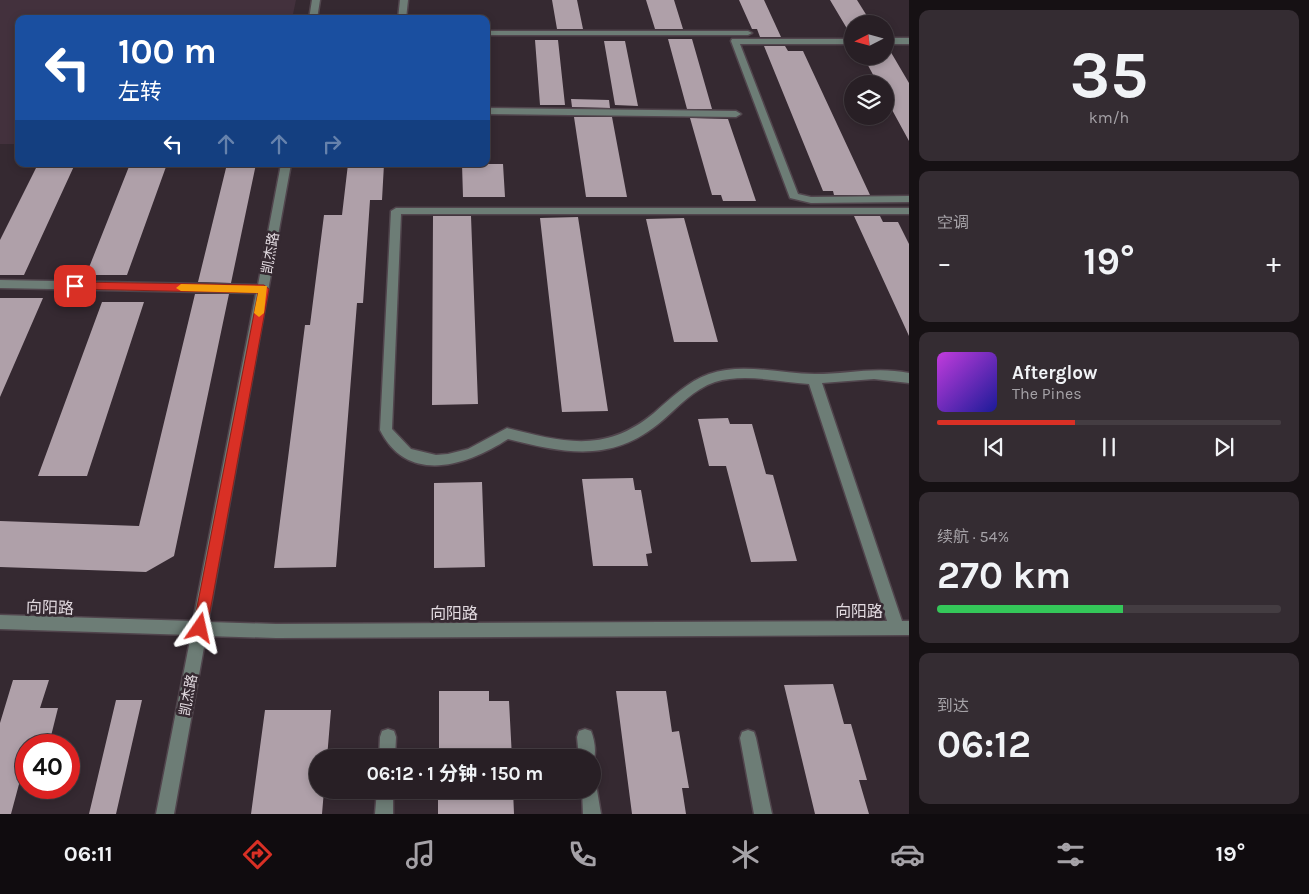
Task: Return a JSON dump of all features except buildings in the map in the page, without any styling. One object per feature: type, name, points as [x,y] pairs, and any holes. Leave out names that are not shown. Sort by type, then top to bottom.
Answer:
[{"type":"street","points":[[314,15],[316,0]]},
{"type":"street","points":[[402,15],[404,0]]},
{"type":"street","points":[[490,33],[844,32]]},
{"type":"street","points":[[894,32],[909,32]]},
{"type":"street","points":[[844,41],[735,40],[794,196],[811,200],[909,200]]},
{"type":"street","points":[[894,41],[909,41]]},
{"type":"street","points":[[490,111],[736,114]]},
{"type":"street","name":"凯杰路","points":[[165,814],[285,167]]},
{"type":"street","points":[[909,211],[396,211],[386,430],[408,454],[447,462],[476,452],[507,433],[560,446],[587,448],[612,445],[643,429],[698,384],[724,376],[759,372],[814,379],[876,374],[909,378]]},
{"type":"street","points":[[0,284],[264,289]]},
{"type":"street","points":[[814,379],[903,628]]},
{"type":"street","name":"向阳路","points":[[0,622],[276,631],[903,628]]},
{"type":"street","points":[[387,749],[388,737]]},
{"type":"street","points":[[585,737],[586,749]]},
{"type":"street","points":[[748,738],[763,814]]},
{"type":"street","points":[[384,814],[385,799]]},
{"type":"street","points":[[591,799],[592,814]]},
{"type":"shaded area","points":[[0,0],[296,0],[293,15],[15,15],[15,144],[0,144]]},
{"type":"slow traffic","points":[[181,288],[264,289],[259,313]]},
{"type":"route","points":[[75,286],[264,289],[200,628]]}]
